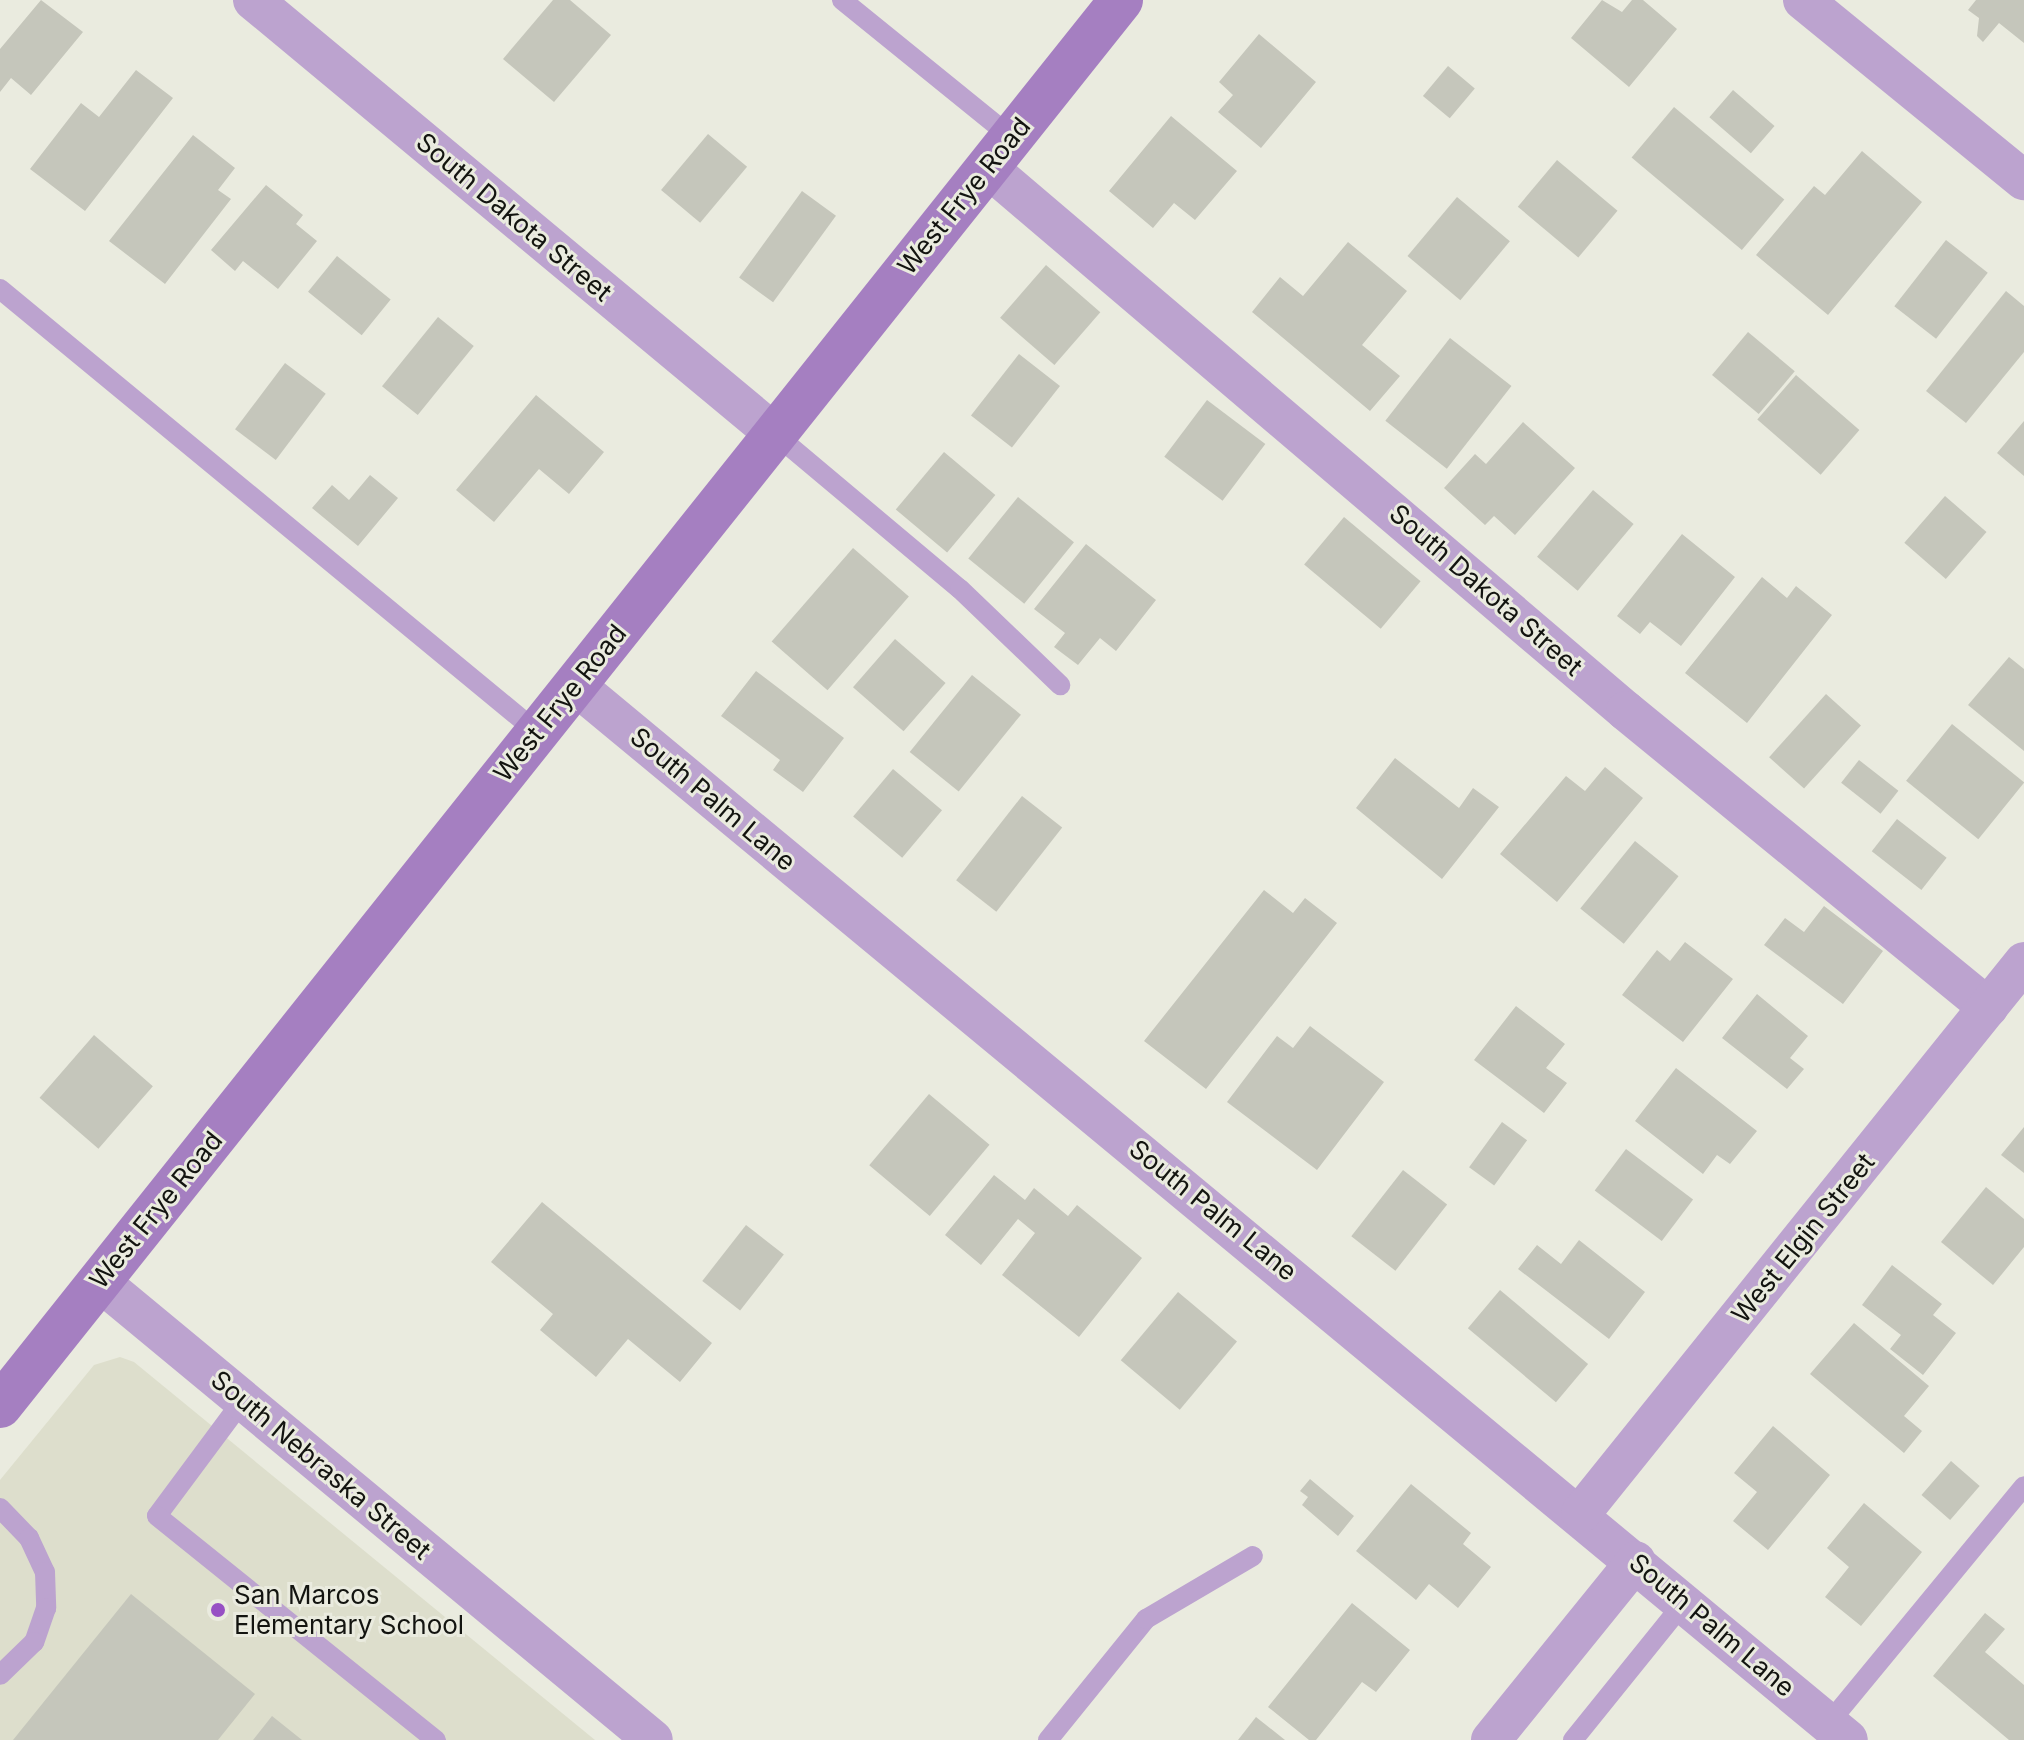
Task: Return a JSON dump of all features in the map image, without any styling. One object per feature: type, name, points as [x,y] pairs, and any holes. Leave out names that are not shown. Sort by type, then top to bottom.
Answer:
[{"type":"street","name":"South Dakota Street","points":[[253,0],[775,434]]},
{"type":"street","name":"West Frye Road","points":[[0,1406],[1121,0]]},
{"type":"street","points":[[1803,0],[2024,180]]},
{"type":"street","name":"South Dakota Street","points":[[999,152],[1626,711],[1988,1007]]},
{"type":"street","name":"South Palm Lane","points":[[575,685],[1581,1513],[1838,1732]]},
{"type":"street","name":"West Elgin Street","points":[[1581,1513],[2024,962]]},
{"type":"street","name":"South Nebraska Street","points":[[99,1281],[639,1735]]},
{"type":"street","points":[[1491,1740],[1636,1561]]},
{"type":"lane","points":[[842,0],[999,152]]},
{"type":"lane","points":[[0,289],[537,732]]},
{"type":"lane","points":[[775,434],[960,589],[1060,685]]},
{"type":"lane","points":[[243,1400],[157,1516],[436,1740]]},
{"type":"lane","points":[[1838,1732],[2024,1486]]},
{"type":"lane","points":[[0,1508],[29,1538],[45,1572],[46,1608],[34,1642],[0,1675]]},
{"type":"lane","points":[[1048,1740],[1146,1619],[1253,1556]]},
{"type":"lane","points":[[1573,1740],[1685,1601]]},
{"type":"shaded area","name":"San Marcos Elementary School","points":[[120,1357],[134,1362],[595,1740],[0,1740],[0,1480],[94,1365]]},
{"type":"building","points":[[41,0],[83,32],[31,95],[11,78],[0,92],[0,49]]},
{"type":"building","points":[[553,0],[570,0],[611,35],[554,102],[503,59]]},
{"type":"building","points":[[1602,0],[1622,12],[1632,0],[1643,0],[1677,29],[1629,87],[1571,38]]},
{"type":"building","points":[[1976,0],[2024,0],[2024,43],[1999,23],[1983,42],[1977,36],[1979,18],[1968,10]]},
{"type":"building","points":[[1259,34],[1316,82],[1261,148],[1218,112],[1233,95],[1219,82]]},
{"type":"building","points":[[1448,66],[1475,88],[1450,118],[1423,96]]},
{"type":"building","points":[[136,70],[173,98],[85,211],[30,169],[81,103],[99,117]]},
{"type":"building","points":[[1733,90],[1775,126],[1751,153],[1709,117]]},
{"type":"building","points":[[1674,107],[1784,200],[1742,250],[1632,158]]},
{"type":"building","points":[[1171,116],[1237,171],[1195,220],[1174,203],[1153,228],[1109,191]]},
{"type":"building","points":[[708,134],[747,167],[700,223],[661,190]]},
{"type":"building","points":[[193,135],[235,168],[218,190],[231,199],[165,284],[109,241]]},
{"type":"building","points":[[1862,151],[1922,202],[1828,315],[1756,255],[1814,186],[1825,195]]},
{"type":"building","points":[[1557,160],[1618,211],[1578,258],[1518,207]]},
{"type":"building","points":[[266,185],[303,215],[296,224],[317,241],[278,289],[243,261],[235,271],[211,250]]},
{"type":"building","points":[[802,191],[836,216],[773,302],[739,278]]},
{"type":"building","points":[[1457,197],[1510,241],[1460,300],[1408,256]]},
{"type":"building","points":[[1946,240],[1988,273],[1936,339],[1894,306]]},
{"type":"building","points":[[1348,242],[1407,291],[1362,345],[1400,376],[1370,411],[1252,312],[1280,277],[1303,296]]},
{"type":"building","points":[[337,256],[391,299],[362,335],[308,292]]},
{"type":"building","points":[[1046,265],[1100,312],[1054,365],[1000,318]]},
{"type":"building","points":[[2006,291],[2024,306],[2024,352],[1966,423],[1926,391]]},
{"type":"building","points":[[438,317],[474,346],[418,415],[382,386]]},
{"type":"building","points":[[1748,332],[1795,371],[1759,414],[1712,375]]},
{"type":"building","points":[[1450,338],[1511,386],[1447,469],[1385,421]]},
{"type":"building","points":[[1019,354],[1060,386],[1012,447],[971,415]]},
{"type":"building","points":[[285,363],[326,394],[276,460],[235,429]]},
{"type":"building","points":[[1796,375],[1859,430],[1821,475],[1757,420]]},
{"type":"building","points":[[536,395],[604,452],[569,494],[539,469],[494,522],[456,490]]},
{"type":"building","points":[[1207,400],[1265,444],[1223,501],[1164,457]]},
{"type":"building","points":[[2024,421],[2024,476],[1997,453]]},
{"type":"building","points":[[1523,422],[1575,468],[1515,535],[1494,516],[1485,525],[1444,488],[1475,454],[1486,464]]},
{"type":"building","points":[[944,452],[995,495],[947,553],[896,509]]},
{"type":"building","points":[[370,475],[398,498],[358,546],[312,508],[332,485],[349,500]]},
{"type":"building","points":[[1593,490],[1634,524],[1578,591],[1537,557]]},
{"type":"building","points":[[1945,496],[1987,532],[1946,579],[1904,543]]},
{"type":"building","points":[[1018,497],[1074,542],[1024,604],[968,558]]},
{"type":"building","points":[[1344,517],[1421,581],[1381,629],[1304,564]]},
{"type":"building","points":[[1682,534],[1735,577],[1681,646],[1650,622],[1640,634],[1617,616]]},
{"type":"building","points":[[1086,544],[1156,600],[1116,651],[1100,638],[1078,665],[1054,647],[1065,633],[1034,609]]},
{"type":"building","points":[[853,548],[909,597],[827,690],[772,642]]},
{"type":"building","points":[[1762,577],[1787,598],[1796,586],[1832,615],[1747,723],[1685,673]]},
{"type":"building","points":[[895,639],[946,683],[904,731],[853,687]]},
{"type":"building","points":[[2009,657],[2024,669],[2024,751],[1968,705]]},
{"type":"building","points":[[756,671],[844,738],[803,792],[773,770],[780,760],[721,716]]},
{"type":"building","points":[[972,675],[1021,715],[959,792],[910,752]]},
{"type":"building","points":[[1826,694],[1861,725],[1804,789],[1769,757]]},
{"type":"building","points":[[1952,724],[2024,782],[1978,839],[1906,781]]},
{"type":"building","points":[[1395,758],[1459,808],[1473,788],[1499,807],[1442,879],[1356,808]]},
{"type":"building","points":[[1859,760],[1898,791],[1881,814],[1841,783]]},
{"type":"building","points":[[1605,767],[1643,798],[1557,902],[1500,854],[1566,776],[1585,791]]},
{"type":"building","points":[[893,769],[942,810],[902,858],[853,816]]},
{"type":"building","points":[[1022,796],[1062,827],[996,912],[956,880]]},
{"type":"building","points":[[1897,819],[1947,858],[1921,890],[1872,851]]},
{"type":"building","points":[[1635,841],[1679,876],[1624,944],[1580,909]]},
{"type":"building","points":[[1264,890],[1293,913],[1305,898],[1337,923],[1206,1089],[1144,1041]]},
{"type":"building","points":[[1824,906],[1883,951],[1843,1004],[1764,945],[1785,918],[1804,932]]},
{"type":"building","points":[[1685,942],[1733,979],[1683,1042],[1622,995],[1657,950],[1670,961]]},
{"type":"building","points":[[1757,994],[1808,1036],[1790,1058],[1804,1069],[1787,1089],[1722,1038]]},
{"type":"building","points":[[1516,1006],[1565,1044],[1546,1068],[1567,1083],[1544,1113],[1474,1060]]},
{"type":"building","points":[[1310,1026],[1384,1082],[1317,1170],[1227,1102],[1277,1036],[1293,1048]]},
{"type":"building","points":[[94,1035],[153,1086],[98,1149],[40,1098]]},
{"type":"building","points":[[1676,1068],[1757,1131],[1730,1164],[1717,1155],[1703,1174],[1635,1121]]},
{"type":"building","points":[[929,1094],[990,1145],[930,1216],[869,1165]]},
{"type":"building","points":[[1502,1122],[1527,1140],[1494,1186],[1469,1167]]},
{"type":"building","points":[[2024,1127],[2024,1173],[2001,1155]]},
{"type":"building","points":[[1626,1149],[1693,1200],[1662,1241],[1595,1191]]},
{"type":"building","points":[[1403,1170],[1447,1204],[1395,1271],[1351,1236]]},
{"type":"building","points":[[994,1175],[1025,1200],[1034,1188],[1068,1216],[1077,1205],[1142,1258],[1079,1337],[1002,1275],[1035,1233],[1018,1219],[981,1265],[945,1235]]},
{"type":"building","points":[[1986,1187],[2024,1219],[2024,1247],[1993,1285],[1941,1242]]},
{"type":"building","points":[[542,1202],[712,1343],[680,1382],[628,1339],[596,1377],[540,1330],[553,1314],[491,1262]]},
{"type":"building","points":[[746,1225],[784,1255],[740,1311],[702,1281]]},
{"type":"building","points":[[1579,1240],[1645,1292],[1609,1339],[1518,1269],[1537,1245],[1561,1264]]},
{"type":"building","points":[[1892,1265],[1942,1304],[1933,1315],[1956,1333],[1923,1375],[1890,1349],[1901,1335],[1862,1305]]},
{"type":"building","points":[[1500,1290],[1588,1364],[1556,1402],[1468,1328]]},
{"type":"building","points":[[1178,1292],[1237,1341],[1180,1410],[1121,1360]]},
{"type":"building","points":[[1854,1323],[1929,1386],[1904,1416],[1922,1431],[1904,1453],[1810,1374]]},
{"type":"building","points":[[1773,1426],[1830,1475],[1768,1550],[1733,1521],[1757,1492],[1734,1473]]},
{"type":"building","points":[[1951,1461],[1980,1486],[1950,1520],[1921,1495]]},
{"type":"building","points":[[1310,1479],[1354,1516],[1338,1536],[1302,1505],[1308,1497],[1300,1491]]},
{"type":"building","points":[[1411,1484],[1471,1533],[1463,1544],[1491,1567],[1458,1608],[1429,1584],[1416,1600],[1356,1551]]},
{"type":"building","points":[[1864,1503],[1922,1552],[1861,1626],[1825,1597],[1849,1567],[1827,1548]]},
{"type":"building","points":[[131,1594],[255,1694],[218,1740],[13,1740]]},
{"type":"building","points":[[1352,1603],[1410,1650],[1376,1692],[1362,1682],[1316,1740],[1309,1740],[1268,1707]]},
{"type":"building","points":[[1985,1613],[2005,1629],[1985,1652],[2024,1685],[2024,1740],[2009,1740],[1933,1676]]},
{"type":"building","points":[[272,1716],[302,1740],[253,1740]]},
{"type":"building","points":[[1256,1717],[1285,1740],[1238,1740]]},
{"type":"place","name":"San Marcos Elementary School","points":[[218,1610]]}]
